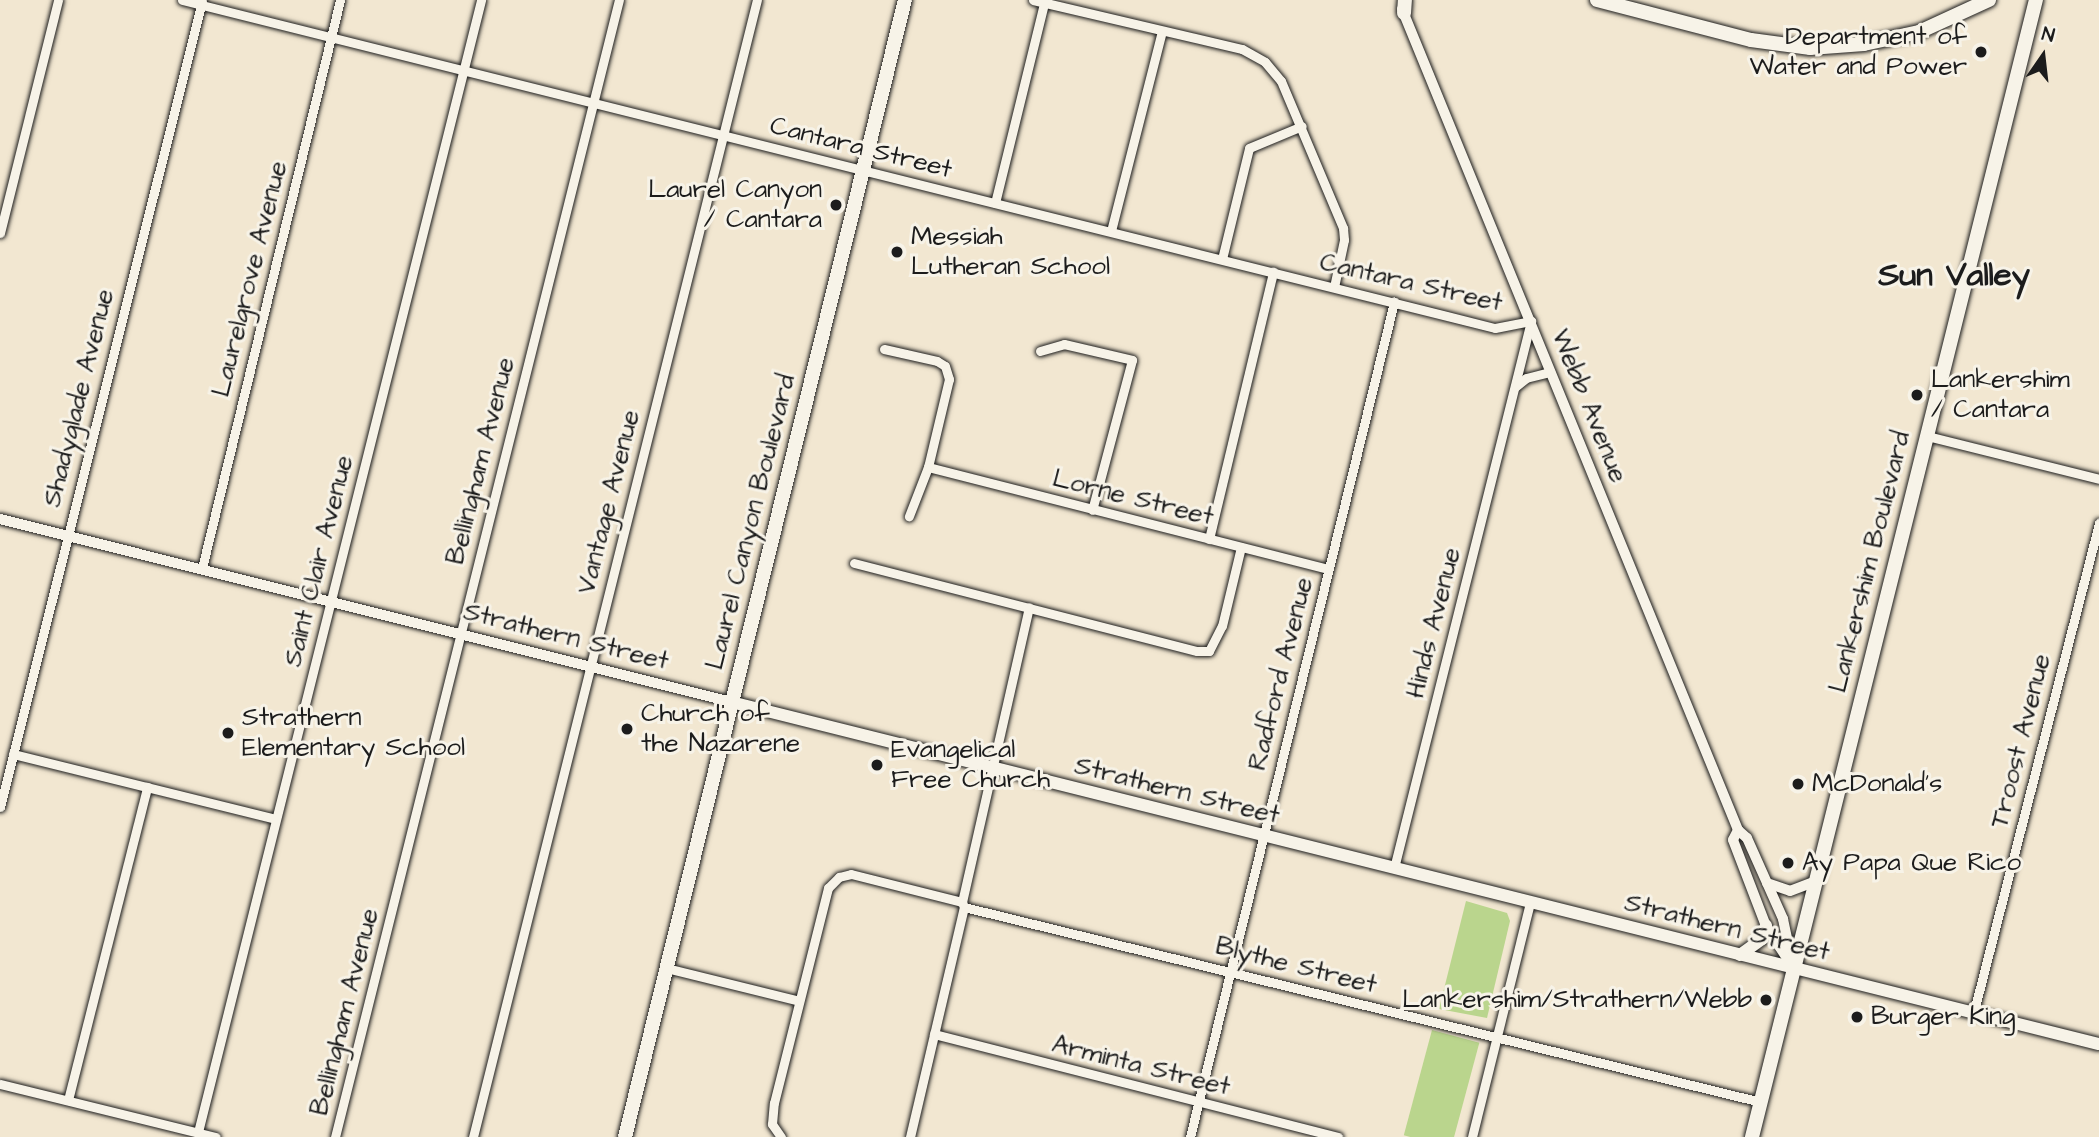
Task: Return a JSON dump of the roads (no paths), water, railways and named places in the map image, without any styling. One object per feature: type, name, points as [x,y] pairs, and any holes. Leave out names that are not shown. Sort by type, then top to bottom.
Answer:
[{"type":"main road","name":"Laurel Canyon Boulevard","points":[[625,1137],[905,0]]},
{"type":"main road","points":[[1597,0],[1641,6],[1751,40],[1810,48],[1864,44],[1919,32],[1989,0]]},
{"type":"main road","name":"Lankershim Boulevard","points":[[1752,1137],[2036,0]]},
{"type":"main road","name":"Strathern Street","points":[[732,702],[2099,1044]]},
{"type":"main road","points":[[1740,955],[1762,939],[1766,926]]},
{"type":"street","points":[[0,233],[58,0]]},
{"type":"street","name":"Cantara Street","points":[[182,0],[202,2],[593,104],[1496,328],[1531,321]]},
{"type":"street","name":"Laurelgrove Avenue","points":[[202,568],[340,0]]},
{"type":"street","name":"Saint Clair Avenue","points":[[198,1132],[481,0]]},
{"type":"street","name":"Bellingham Avenue","points":[[335,1137],[619,0]]},
{"type":"street","name":"Vantage Avenue","points":[[473,1137],[757,0]]},
{"type":"street","points":[[1033,0],[1242,50],[1265,62],[1281,81],[1343,228],[1344,240],[1334,287]]},
{"type":"street","name":"Shadyglade Avenue","points":[[0,807],[202,2]]},
{"type":"street","points":[[995,203],[1044,3]]},
{"type":"street","name":"Webb Avenue","points":[[1402,4],[1738,830],[1747,838],[1783,919],[1793,968]]},
{"type":"street","points":[[1111,231],[1162,31]]},
{"type":"street","points":[[1222,259],[1249,148],[1302,126]]},
{"type":"street","points":[[1209,539],[1273,272]]},
{"type":"street","name":"Radford Avenue","points":[[1190,1137],[1394,302]]},
{"type":"street","name":"Hinds Avenue","points":[[1394,868],[1531,321]]},
{"type":"street","points":[[1040,351],[1064,344],[1132,360],[1093,510]]},
{"type":"street","points":[[884,349],[937,361],[945,366],[949,379],[928,467],[909,516]]},
{"type":"street","points":[[1514,388],[1526,379],[1550,372]]},
{"type":"street","points":[[1927,436],[2099,479]]},
{"type":"street","name":"Lorne Street","points":[[928,467],[1328,569]]},
{"type":"street","name":"Strathern Street","points":[[0,519],[732,702]]},
{"type":"street","name":"Troost Avenue","points":[[1974,1011],[2099,523]]},
{"type":"street","points":[[854,563],[1197,651],[1209,651],[1222,626],[1241,547]]},
{"type":"street","points":[[909,1137],[1029,608]]},
{"type":"street","points":[[13,754],[275,819]]},
{"type":"street","points":[[68,1100],[147,787]]},
{"type":"street","name":"Webb Avenue","points":[[1738,830],[1733,840],[1766,926],[1793,968]]},
{"type":"street","name":"Blythe Street","points":[[799,1000],[828,888],[839,877],[851,874],[1761,1102]]},
{"type":"street","points":[[1766,882],[1790,891],[1816,881]]},
{"type":"street","points":[[1472,1137],[1530,903]]},
{"type":"street","points":[[666,968],[799,1000],[771,1118],[775,1131],[781,1137]]},
{"type":"street","name":"Arminta Street","points":[[934,1034],[1338,1137]]},
{"type":"street","points":[[0,1075],[2,1084],[214,1137]]},
{"type":"place","name":"Department of Water and Power","points":[[1981,52]]},
{"type":"place","name":"Laurel Canyon / Cantara","points":[[836,205]]},
{"type":"place","name":"Messiah Lutheran School","points":[[897,252]]},
{"type":"place","name":"Lankershim / Cantara","points":[[1917,395]]},
{"type":"place","name":"Church of the Nazarene","points":[[627,729]]},
{"type":"place","name":"Strathern Elementary School","points":[[228,733]]},
{"type":"place","name":"Evangelical Free Church","points":[[877,765]]},
{"type":"place","name":"McDonald's","points":[[1798,784]]},
{"type":"place","name":"Ay Papa Que Rico","points":[[1788,863]]},
{"type":"place","name":"Lankershim/Strathern/Webb","points":[[1766,1000]]},
{"type":"place","name":"Burger King","points":[[1857,1017]]},
{"type":"district","name":"Sun Valley","points":[[1954,276]]}]
